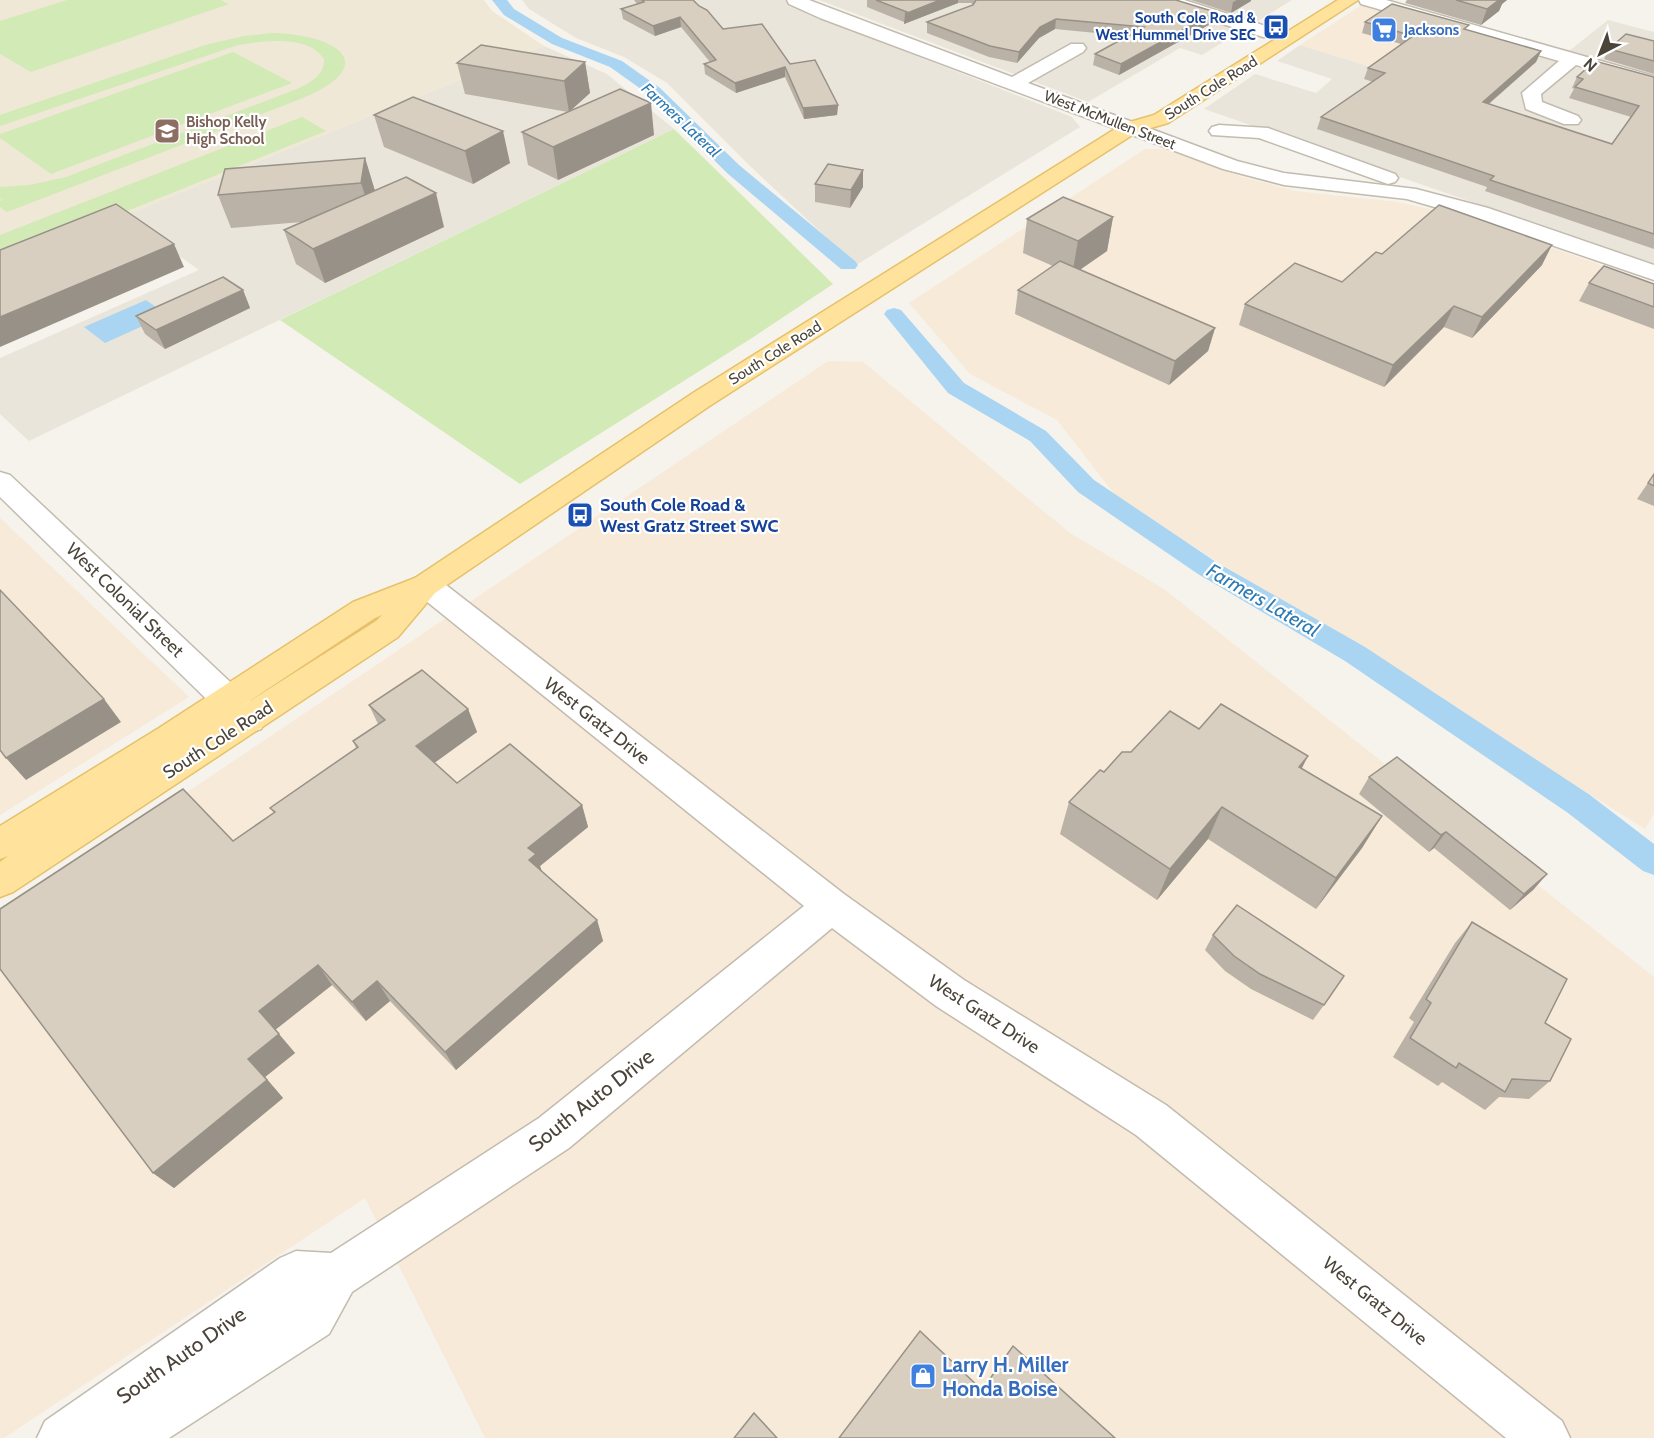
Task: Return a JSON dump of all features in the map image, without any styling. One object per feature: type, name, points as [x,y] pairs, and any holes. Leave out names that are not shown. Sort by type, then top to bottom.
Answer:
[{"type":"main road","name":"South Cole Road","points":[[1130,128],[1141,111],[1323,0]]},
{"type":"main road","name":"South Cole Road","points":[[0,881],[239,710],[364,610],[426,585],[702,399],[854,302],[1130,128],[1161,119],[1350,0]]},
{"type":"main road","name":"South Cole Road","points":[[0,844],[239,710]]},
{"type":"street","name":"West McMullen Street","points":[[795,0],[826,14],[1230,165],[1284,178],[1409,193],[1460,207],[1654,273]]},
{"type":"street","points":[[1167,0],[1269,33]]},
{"type":"street","points":[[1367,0],[1654,82]]},
{"type":"street","points":[[893,38],[913,30]]},
{"type":"street","points":[[1013,84],[1077,48]]},
{"type":"street","points":[[1571,120],[1533,105],[1531,93],[1572,59]]},
{"type":"street","points":[[1219,131],[1261,132],[1396,181]]},
{"type":"street","points":[[1332,184],[1340,161]]},
{"type":"street","name":"West Colonial Street","points":[[0,481],[239,710]]},
{"type":"street","name":"West Gratz Drive","points":[[426,585],[831,906],[950,993],[1151,1120],[1545,1438]]},
{"type":"street","name":"South Auto Drive","points":[[125,1438],[313,1318],[336,1276],[554,1133],[831,906]]},
{"type":"street","name":"South Auto Drive","points":[[62,1438],[296,1274],[336,1276]]},
{"type":"shaded area","name":"Bishop Kelly High School","points":[[0,0],[484,0],[492,11],[544,46],[0,266]]},
{"type":"shaded area","points":[[522,0],[785,0],[824,19],[1072,117],[1080,127],[856,265],[749,165],[667,83],[624,57],[576,38],[529,9]]},
{"type":"shaded area","points":[[819,0],[1292,0],[1202,55],[1180,48],[1088,102]]},
{"type":"shaded area","points":[[1362,5],[1435,26],[1436,87],[1300,45]]},
{"type":"shaded area","points":[[1608,20],[1654,32],[1654,75],[1569,51]]},
{"type":"shaded area","points":[[1435,26],[1654,90],[1654,265],[1204,109],[1255,74],[1316,93],[1332,79],[1277,61],[1300,45],[1436,87]]},
{"type":"shaded area","points":[[544,46],[607,74],[674,129],[29,441],[0,414],[0,358],[199,270],[123,216]]},
{"type":"shaded area","points":[[1145,149],[1167,149],[1239,176],[1296,191],[1397,202],[1439,211],[1494,227],[1654,284],[1654,813],[1645,829],[1119,500],[1057,420],[970,374],[909,303]]},
{"type":"shaded area","points":[[828,361],[863,362],[1070,533],[1164,589],[1654,977],[1654,1438],[485,1438],[365,1198],[4,1438],[0,1438],[0,918]]},
{"type":"shaded area","points":[[0,518],[189,697],[0,815]]},
{"type":"green space","points":[[67,0],[220,0],[229,4],[31,72],[0,54],[0,21]]},
{"type":"green space","points":[[271,33],[315,39],[331,45],[342,54],[345,64],[340,75],[325,87],[298,100],[7,212],[0,207],[0,201],[3,200],[0,199],[0,187],[30,185],[66,177],[297,89],[312,81],[319,74],[324,65],[324,59],[317,51],[307,46],[284,41],[238,45],[0,126],[0,115],[205,45],[244,36]]},
{"type":"green space","points":[[233,52],[292,83],[51,174],[0,138],[0,134]]},
{"type":"green space","points":[[302,117],[326,131],[0,262],[0,235]]},
{"type":"green space","points":[[674,129],[833,284],[752,338],[520,484],[280,320]]},
{"type":"water","points":[[146,300],[167,315],[105,343],[84,327]]},
{"type":"building","points":[[642,0],[693,0],[707,10],[723,29],[762,24],[790,64],[815,60],[838,105],[803,108],[785,67],[735,83],[704,64],[716,60],[680,17],[653,26],[621,9],[644,2]]},
{"type":"building","points":[[876,0],[940,0],[905,14],[907,12]]},
{"type":"building","points":[[976,0],[1176,0],[1215,12],[1121,64],[1095,54],[1144,27],[1056,19],[1040,27],[1019,52],[990,46],[927,22],[973,5]]},
{"type":"building","points":[[1456,0],[1499,0],[1487,9]]},
{"type":"building","points":[[1392,4],[1469,25],[1464,29],[1541,51],[1483,102],[1612,144],[1639,106],[1575,87],[1583,79],[1577,77],[1595,61],[1654,77],[1654,234],[1490,180],[1494,176],[1321,117],[1385,73],[1368,68],[1413,36],[1365,22]]},
{"type":"building","points":[[1626,34],[1654,41],[1654,61],[1609,49]]},
{"type":"building","points":[[481,45],[585,62],[564,81],[457,63]]},
{"type":"building","points":[[620,89],[651,103],[553,147],[522,132]]},
{"type":"building","points":[[413,97],[503,131],[465,151],[374,115]]},
{"type":"building","points":[[365,158],[361,183],[218,195],[225,169]]},
{"type":"building","points":[[828,164],[863,170],[851,190],[815,184]]},
{"type":"building","points":[[406,177],[436,193],[313,249],[284,230]]},
{"type":"building","points":[[1063,197],[1113,217],[1078,241],[1027,219]]},
{"type":"building","points":[[116,204],[174,244],[0,317],[0,250]]},
{"type":"building","points":[[1439,205],[1552,245],[1482,317],[1454,306],[1393,365],[1245,304],[1295,263],[1342,282],[1376,252],[1382,254]]},
{"type":"building","points":[[1060,261],[1215,328],[1175,361],[1018,290]]},
{"type":"building","points":[[1604,266],[1654,284],[1654,307],[1589,283]]},
{"type":"building","points":[[223,277],[243,290],[156,330],[136,316]]},
{"type":"building","points":[[1654,474],[1654,486],[1648,483]]},
{"type":"building","points":[[0,590],[104,699],[6,758],[0,750]]},
{"type":"building","points":[[422,670],[468,709],[416,746],[457,783],[510,744],[582,805],[528,848],[536,854],[529,860],[597,920],[445,1052],[377,981],[352,1002],[318,965],[259,1011],[279,1034],[248,1059],[267,1080],[153,1173],[0,969],[0,909],[183,789],[233,841],[275,812],[270,808],[358,747],[353,741],[385,720],[369,705]]},
{"type":"building","points":[[1221,704],[1308,756],[1299,767],[1382,816],[1336,878],[1222,807],[1170,869],[1069,802],[1100,770],[1104,772],[1122,752],[1131,752],[1170,711],[1199,729]]},
{"type":"building","points":[[1397,757],[1547,874],[1524,894],[1446,832],[1441,835],[1369,777]]},
{"type":"building","points":[[1237,905],[1344,976],[1324,1005],[1260,974],[1234,956],[1213,935]]},
{"type":"building","points":[[1472,922],[1567,979],[1545,1023],[1571,1039],[1550,1081],[1512,1079],[1505,1092],[1459,1063],[1456,1068],[1410,1038],[1431,1003],[1426,999]]},
{"type":"building","name":"Larry H. Miller Honda Boise","points":[[920,1331],[982,1390],[1013,1346],[1115,1438],[839,1438]]},
{"type":"building","points":[[754,1413],[777,1438],[734,1438]]},
{"type":"waterway","name":"Farmers Lateral","points":[[499,0],[509,12],[557,41],[616,64],[654,91],[733,169],[848,265]]},
{"type":"waterway","name":"Farmers Lateral","points":[[894,314],[956,388],[1038,436],[1086,486],[1207,568],[1355,654],[1579,804],[1654,862]]},
{"type":"place","name":"South Cole Road & West Hummel Drive SEC","points":[[1276,27]]},
{"type":"place","name":"Jacksons","points":[[1384,30]]},
{"type":"place","name":"Bishop Kelly High School","points":[[167,131]]},
{"type":"place","name":"South Cole Road & West Gratz Street SWC","points":[[580,515]]},
{"type":"place","name":"Larry H. Miller Honda Boise","points":[[923,1376]]}]
